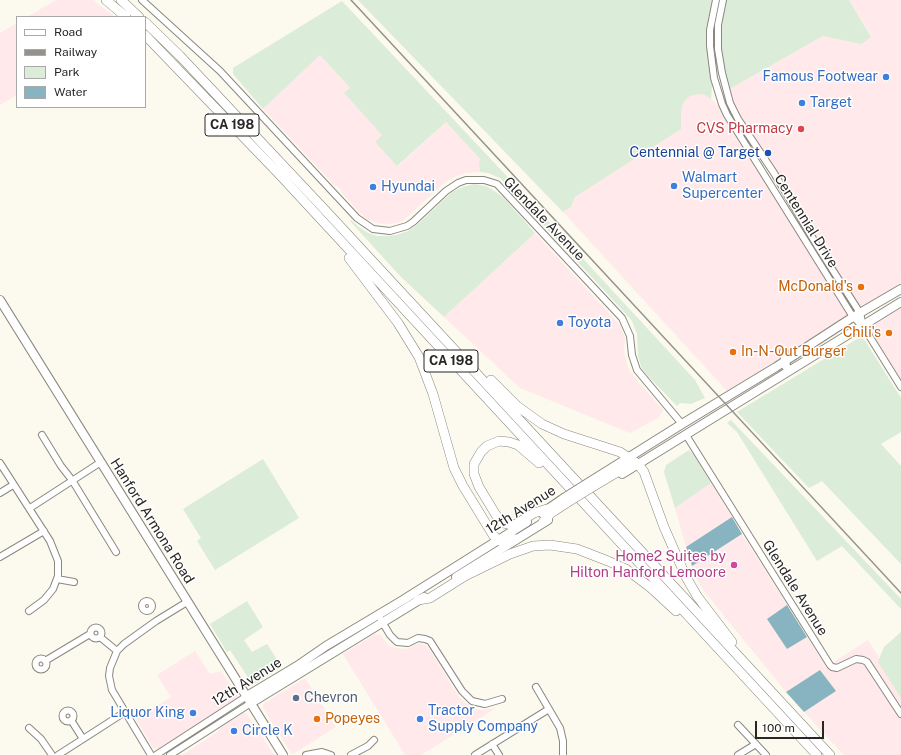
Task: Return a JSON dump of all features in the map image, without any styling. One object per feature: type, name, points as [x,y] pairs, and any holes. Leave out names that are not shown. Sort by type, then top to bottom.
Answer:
[{"type":"highway","points":[[106,0],[125,16]]},
{"type":"highway","points":[[121,0],[139,16]]},
{"type":"highway","name":"CA 198","points":[[146,23],[190,66],[409,300],[830,755]]},
{"type":"highway","name":"CA 198","points":[[146,36],[318,217],[817,755]]},
{"type":"highway","points":[[318,217],[385,304],[408,337],[432,388],[454,468],[463,486],[498,540],[502,542],[516,539]]},
{"type":"highway","points":[[409,300],[511,400],[530,416],[554,430],[620,452],[638,464],[644,472],[664,528],[692,587],[759,678]]},
{"type":"highway","points":[[548,509],[534,512],[516,524],[511,525],[503,523],[496,515],[475,480],[474,464],[481,452],[487,446],[499,441],[518,445],[558,483],[585,504]]},
{"type":"highway","points":[[543,522],[551,513],[594,485],[626,467],[629,463],[629,458]]},
{"type":"highway","points":[[418,600],[430,598],[477,570],[523,548],[541,545],[568,546],[616,564],[643,581],[739,671]]},
{"type":"main road","points":[[629,458],[786,361],[853,317],[901,289]]},
{"type":"main road","name":"Hanford Armona Road","points":[[0,300],[283,755]]},
{"type":"main road","points":[[594,485],[638,464],[901,302]]},
{"type":"main road","points":[[746,398],[753,389],[786,367],[784,352]]},
{"type":"main road","points":[[686,435],[689,428],[707,416],[711,407]]},
{"type":"main road","name":"12th Avenue","points":[[249,700],[326,646],[548,509],[568,502]]},
{"type":"main road","name":"12th Avenue","points":[[249,700],[382,622],[543,522]]},
{"type":"street","name":"Glendale Avenue","points":[[142,0],[220,71],[357,218],[373,229],[390,231],[407,226],[446,191],[458,183],[466,180],[484,180],[497,184],[622,318],[630,336],[632,355],[637,370],[682,424]]},
{"type":"street","name":"Centennial Drive","points":[[716,0],[710,30],[710,46],[714,78],[722,104],[727,115],[762,172],[853,317],[863,326]]},
{"type":"street","name":"Centennial Drive","points":[[723,0],[718,25],[718,49],[722,73],[730,103],[738,119],[774,173],[818,247],[860,313],[863,326]]},
{"type":"street","points":[[863,326],[901,387]]},
{"type":"street","points":[[42,435],[61,466],[72,480],[116,552]]},
{"type":"street","name":"Glendale Avenue","points":[[686,435],[830,665],[837,668],[856,660],[865,661],[869,664],[901,714]]},
{"type":"street","points":[[30,508],[101,462]]},
{"type":"street","points":[[0,463],[44,531],[56,556],[58,567],[57,579],[53,589],[47,597],[29,611]]},
{"type":"street","points":[[0,493],[13,484]]},
{"type":"street","points":[[0,557],[44,531]]},
{"type":"street","points":[[57,579],[74,582]]},
{"type":"street","points":[[151,755],[114,694],[110,683],[110,668],[117,651],[124,644],[187,602]]},
{"type":"street","points":[[149,611],[156,622]]},
{"type":"street","points":[[378,615],[393,639],[397,642],[408,643],[418,638],[430,641],[462,691],[472,701],[485,704],[502,699]]},
{"type":"street","points":[[45,661],[90,634],[92,629],[97,627],[100,628],[102,632],[100,637]]},
{"type":"street","points":[[90,634],[94,638],[100,637],[117,651]]},
{"type":"street","points":[[536,687],[560,728],[563,741],[563,755]]},
{"type":"street","name":"12th Avenue","points":[[156,755],[249,700]]},
{"type":"street","name":"12th Avenue","points":[[170,755],[249,700]]},
{"type":"street","points":[[474,755],[549,709]]},
{"type":"street","points":[[58,755],[125,712]]},
{"type":"street","points":[[72,720],[83,739]]},
{"type":"street","points":[[738,725],[766,755]]},
{"type":"street","points":[[29,728],[41,738],[52,755]]},
{"type":"street","points":[[351,755],[368,746],[374,740]]},
{"type":"street","points":[[492,744],[499,755]]},
{"type":"street","points":[[738,755],[756,744]]},
{"type":"street","points":[[306,755],[316,752],[331,755]]},
{"type":"shaded area","points":[[56,0],[93,0],[114,16],[29,16]]},
{"type":"shaded area","points":[[849,0],[901,0],[901,289],[860,313],[738,119],[726,91],[823,36],[861,43],[871,36]]},
{"type":"shaded area","points":[[16,24],[16,96],[0,105],[0,33]]},
{"type":"shaded area","points":[[320,55],[350,88],[344,93],[383,135],[375,142],[398,166],[446,122],[481,160],[479,162],[480,172],[466,173],[454,177],[444,183],[404,220],[386,224],[377,223],[367,219],[263,109]]},
{"type":"shaded area","points":[[699,94],[705,95],[711,99],[727,115],[853,317],[829,332],[789,352],[727,391],[563,212],[571,207],[575,197],[680,129],[683,103],[690,96]]},
{"type":"shaded area","points":[[535,233],[620,325],[625,338],[624,351],[628,368],[663,410],[658,418],[630,433],[520,388],[444,317]]},
{"type":"shaded area","points":[[901,302],[901,387],[863,326]]},
{"type":"shaded area","points":[[711,483],[732,517],[686,547],[675,508]]},
{"type":"shaded area","points":[[742,534],[787,605],[767,619],[787,649],[807,637],[826,667],[868,640],[880,659],[879,662],[901,698],[901,755],[844,755],[804,712],[835,691],[821,670],[786,692],[704,591],[696,578],[692,566]]},
{"type":"shaded area","points":[[375,634],[381,635],[391,647],[407,649],[419,643],[425,645],[459,697],[464,702],[480,710],[496,708],[421,755],[405,755],[343,654]]},
{"type":"shaded area","points":[[195,651],[210,674],[221,671],[239,698],[158,749],[153,748],[136,719],[171,697],[157,675]]},
{"type":"shaded area","points":[[305,678],[336,727],[293,754],[263,708],[264,703]]},
{"type":"shaded area","points":[[246,713],[274,755],[182,755],[219,731],[218,729]]},
{"type":"green space","points":[[358,0],[716,0],[710,30],[706,31],[712,85],[711,99],[705,95],[699,94],[690,96],[683,103],[681,113],[681,129],[575,197],[571,207],[563,212]]},
{"type":"green space","points":[[723,0],[849,0],[871,37],[861,44],[823,36],[726,91],[722,73],[718,25]]},
{"type":"green space","points":[[342,1],[502,171],[695,380],[705,398],[691,404],[680,403],[677,406],[647,375],[642,369],[638,356],[637,334],[632,321],[500,178],[488,173],[480,172],[479,162],[481,160],[446,122],[397,166],[375,142],[382,135],[344,93],[350,88],[320,55],[263,109],[233,74],[233,68]]},
{"type":"green space","points":[[474,184],[486,186],[504,198],[535,233],[444,317],[400,276],[350,221],[351,220],[368,233],[377,236],[397,235],[408,231],[417,225],[452,192]]},
{"type":"green space","points":[[862,336],[901,398],[901,432],[881,444],[901,466],[901,564],[822,481],[809,488],[737,412]]},
{"type":"green space","points":[[731,420],[901,599],[901,609],[842,546],[817,561],[737,432],[727,423]]},
{"type":"green space","points":[[689,450],[694,455],[711,483],[675,508],[664,472],[666,465]]},
{"type":"green space","points":[[263,459],[299,518],[215,570],[197,541],[201,538],[183,509]]},
{"type":"green space","points":[[247,601],[263,627],[244,640],[252,652],[267,644],[282,667],[253,685],[230,650],[227,652],[210,624]]},
{"type":"green space","points":[[901,632],[901,698],[878,662],[884,647]]},
{"type":"water","points":[[732,517],[742,534],[692,566],[686,547]]},
{"type":"water","points":[[787,605],[807,637],[787,649],[767,619]]},
{"type":"water","points":[[820,670],[836,691],[804,712],[786,692]]},
{"type":"railway","points":[[351,0],[901,593]]},
{"type":"place","name":"Famous Footwear","points":[[886,77]]},
{"type":"place","name":"Target","points":[[802,103]]},
{"type":"place","name":"CVS Pharmacy","points":[[801,129]]},
{"type":"place","name":"Centennial @ Target","points":[[768,153]]},
{"type":"place","name":"Walmart Supercenter","points":[[674,186]]},
{"type":"place","name":"Hyundai","points":[[373,187]]},
{"type":"place","name":"McDonald's","points":[[861,287]]},
{"type":"place","name":"Toyota","points":[[560,323]]},
{"type":"place","name":"Chili's","points":[[889,333]]},
{"type":"place","name":"In-N-Out Burger","points":[[733,352]]},
{"type":"place","name":"Home2 Suites by Hilton Hanford Lemoore","points":[[734,565]]},
{"type":"place","name":"Chevron","points":[[296,698]]},
{"type":"place","name":"Liquor King","points":[[193,713]]},
{"type":"place","name":"Popeyes","points":[[317,719]]},
{"type":"place","name":"Tractor Supply Company","points":[[420,719]]},
{"type":"place","name":"Circle K","points":[[234,731]]}]
